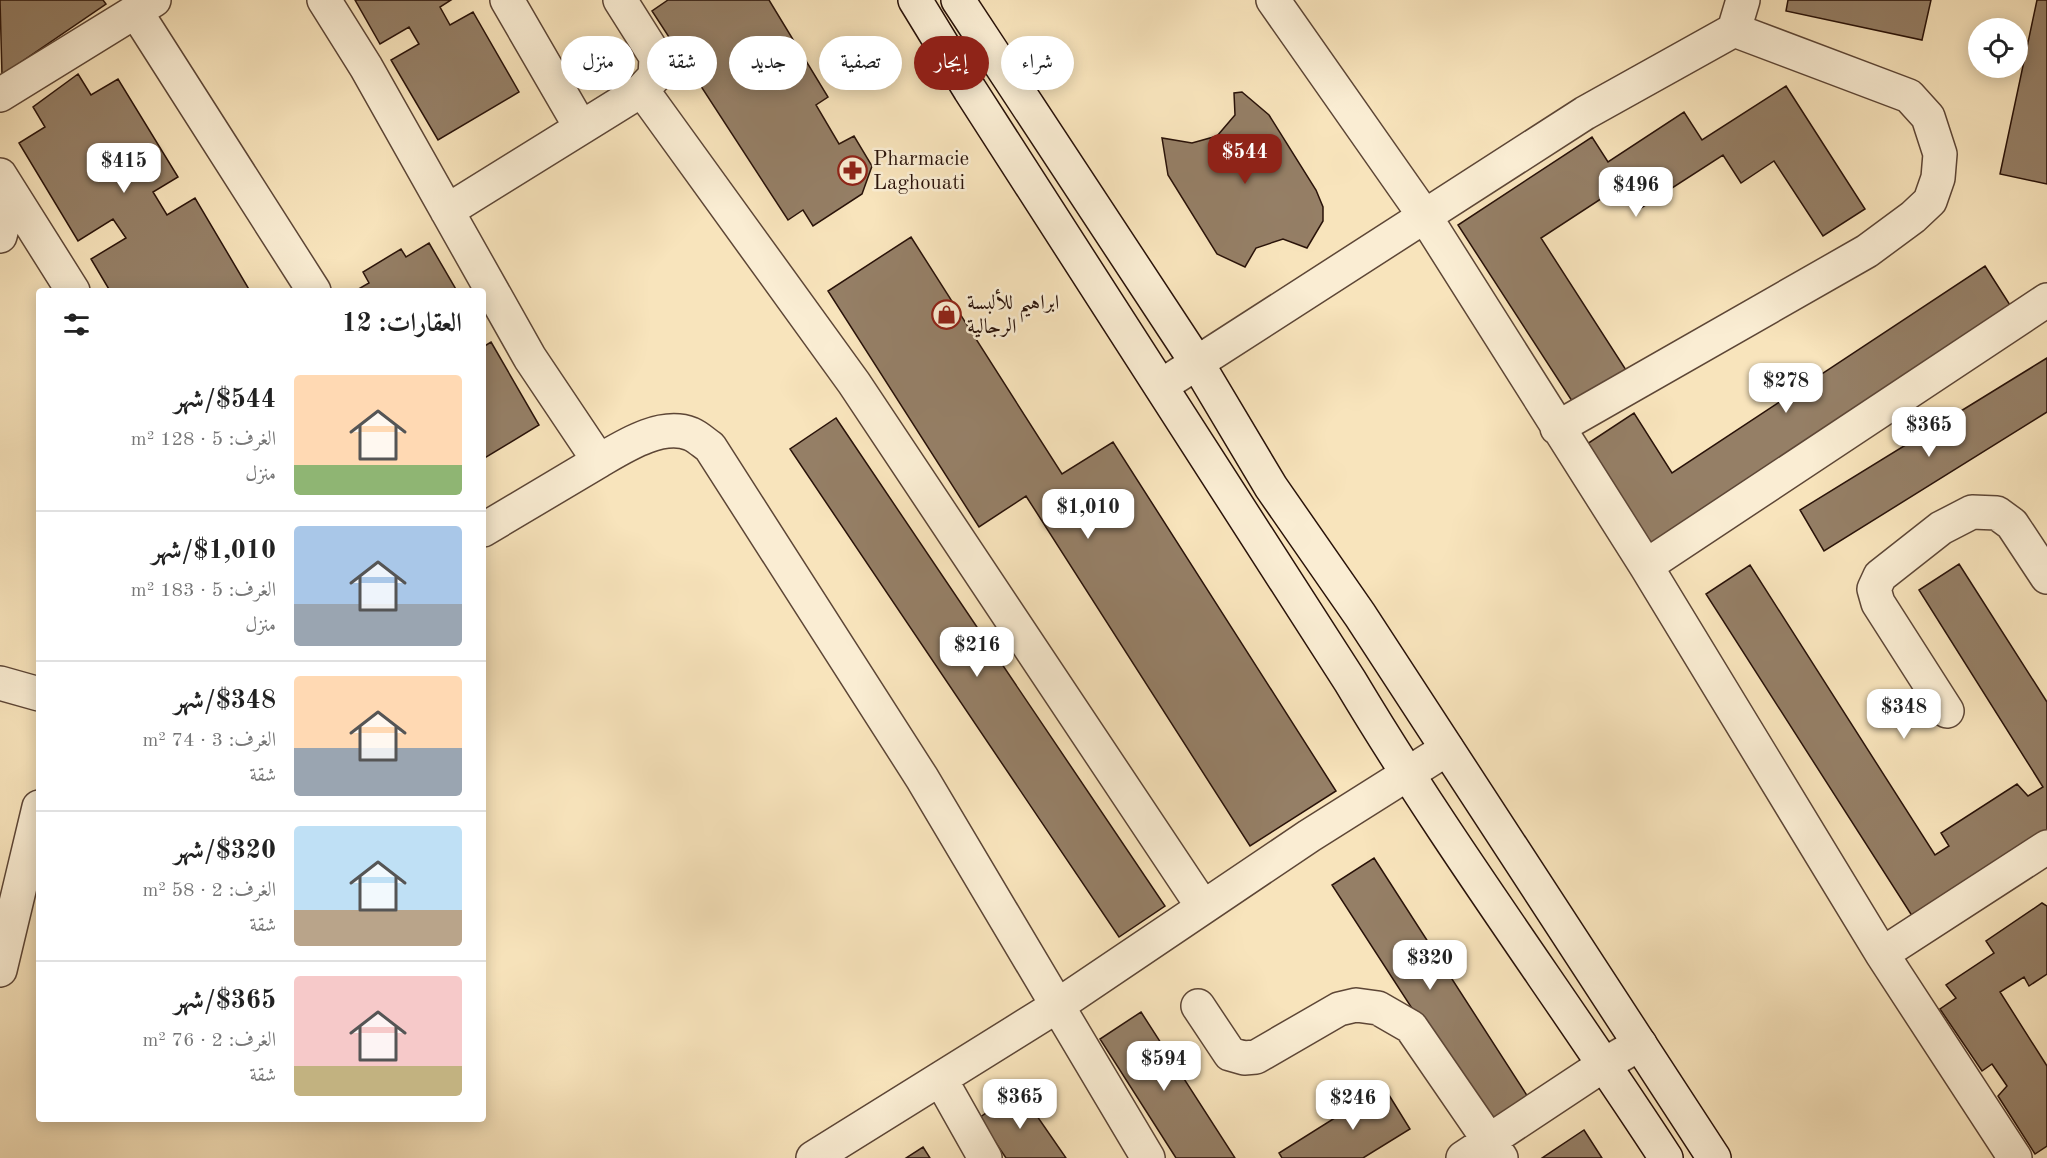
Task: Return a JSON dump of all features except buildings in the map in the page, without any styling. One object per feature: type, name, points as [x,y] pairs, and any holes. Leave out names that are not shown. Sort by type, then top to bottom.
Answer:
[{"type":"street","points":[[324,0],[366,67],[530,358],[599,461]]},
{"type":"street","points":[[507,0],[580,126]]},
{"type":"street","points":[[447,211],[580,126],[642,90],[655,76],[656,57],[620,0]]},
{"type":"street","points":[[915,0],[976,100],[1350,681],[1407,776],[1605,1064],[1666,1158]]},
{"type":"street","points":[[958,0],[1197,363],[1271,487],[1360,615],[1714,1158]]},
{"type":"street","points":[[1273,0],[1426,218],[1646,566],[1882,954],[2015,1158]]},
{"type":"street","points":[[0,95],[145,6],[312,288]]},
{"type":"street","points":[[1161,386],[1426,218],[1738,15],[1910,96],[1928,117],[1940,154],[1938,178],[1930,201],[1867,251],[1557,428]]},
{"type":"street","points":[[642,90],[854,383],[1203,907]]},
{"type":"street","points":[[0,236],[5,184]]},
{"type":"street","points":[[5,184],[71,288]]},
{"type":"street","points":[[1646,566],[2047,300]]},
{"type":"street","points":[[486,528],[626,445],[665,432],[690,434],[710,447],[922,778],[1148,1158]]},
{"type":"street","points":[[1947,711],[1878,603],[1874,589],[1880,576],[1941,528],[1972,512],[1997,513],[2012,524],[2047,577]]},
{"type":"street","points":[[0,683],[36,693]]},
{"type":"street","points":[[813,1158],[1057,1006],[1203,907],[1447,749]]},
{"type":"street","points":[[0,970],[4,933],[36,818]]},
{"type":"street","points":[[1882,954],[2047,847]]},
{"type":"street","points":[[1198,1006],[1230,1054],[1244,1058],[1256,1057],[1339,1009],[1356,1005],[1378,1008],[1411,1027],[1485,1152],[1605,1064],[1640,1044]]},
{"type":"street","points":[[941,1080],[986,1158]]},
{"type":"place","name":"Pharmacie Laghouati","points":[[852,171]]},
{"type":"place","name":"ابراهيم للألبسة الرجالية","points":[[946,315]]}]
